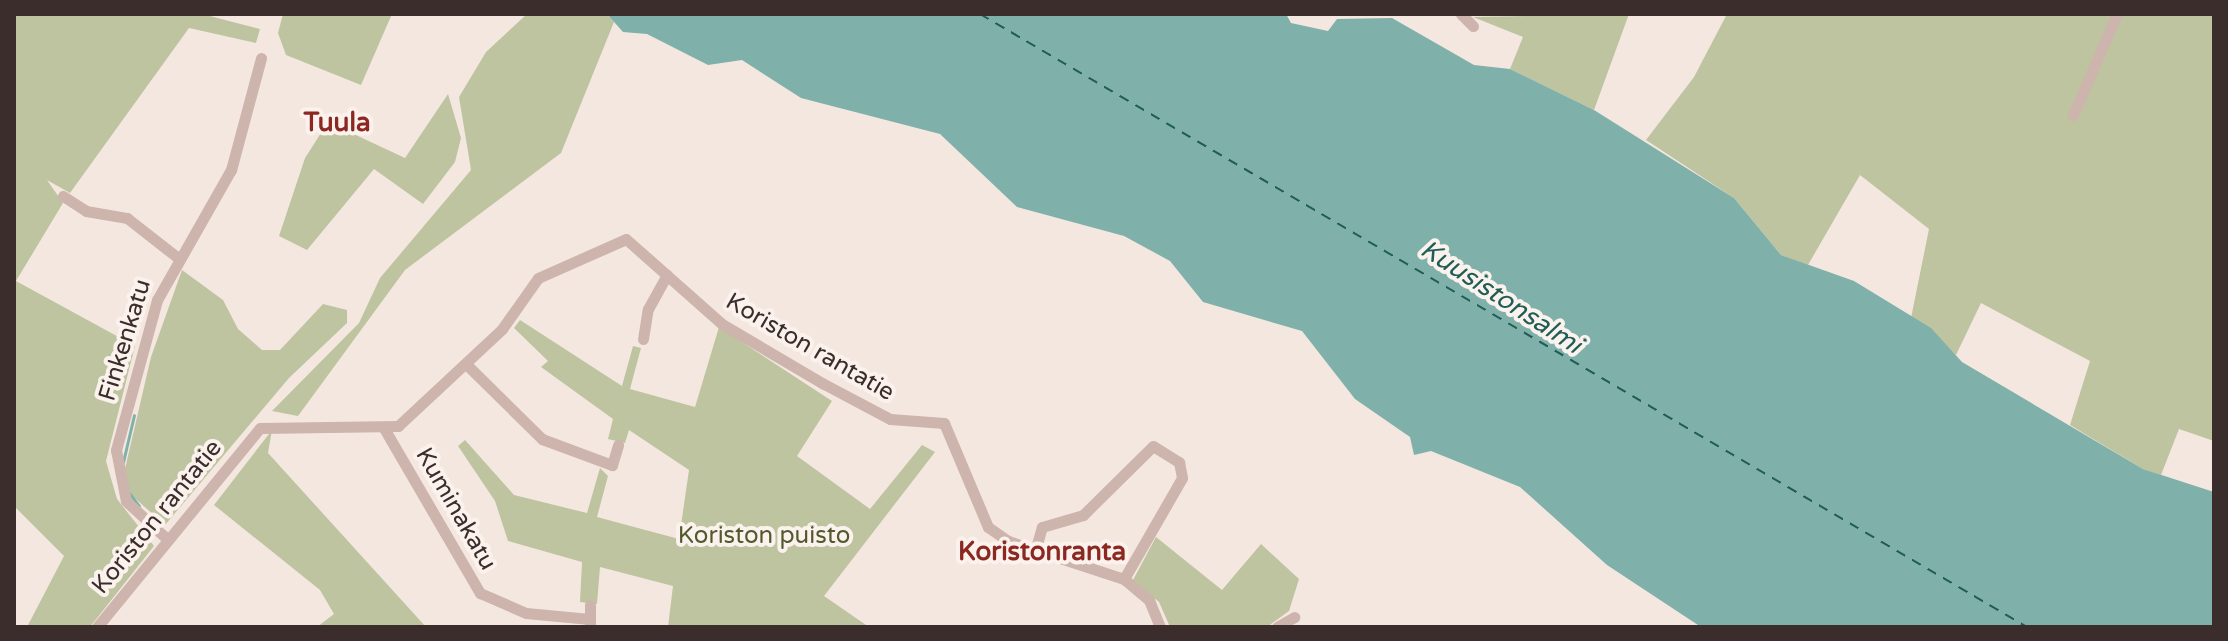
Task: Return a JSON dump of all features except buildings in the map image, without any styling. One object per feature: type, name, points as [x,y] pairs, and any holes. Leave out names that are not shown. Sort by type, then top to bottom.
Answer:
[{"type":"street","points":[[1461,14],[1473,26]]},
{"type":"street","points":[[2073,115],[2117,14]]},
{"type":"street","name":"Finkenkatu","points":[[167,539],[126,501],[115,462],[149,324],[177,257],[231,170],[261,58]]},
{"type":"street","points":[[63,196],[86,211],[127,218],[177,257]]},
{"type":"street","name":"Koriston rantatie","points":[[97,627],[260,428],[385,430],[414,415],[466,364],[538,278],[582,254],[626,239],[722,324],[840,393],[890,419],[944,423],[980,517],[1008,541],[1124,579],[1149,600],[1160,627]]},
{"type":"street","points":[[643,339],[648,309],[667,275]]},
{"type":"street","points":[[466,364],[542,439],[612,465],[618,445]]},
{"type":"street","name":"Kuminakatu","points":[[385,430],[480,593],[526,613],[590,623],[590,605]]},
{"type":"street","points":[[1035,551],[1042,527],[1083,515],[1153,446],[1179,462],[1182,478],[1124,579]]},
{"type":"street","points":[[1277,627],[1294,617]]},
{"type":"green space","points":[[14,14],[202,14],[260,29],[256,43],[189,28],[70,193],[47,180],[63,203],[16,281],[135,346],[106,461],[117,499],[154,546],[90,627],[27,627],[64,556],[14,506]]},
{"type":"green space","points":[[283,14],[392,14],[361,85],[286,55],[278,33]]},
{"type":"green space","points":[[527,14],[607,14],[614,22],[561,153],[405,270],[298,416],[272,411],[359,323],[380,278],[471,170],[459,97],[486,52]]},
{"type":"green space","points":[[1629,14],[1594,110],[1510,69],[1523,37],[1473,17]]},
{"type":"green space","points":[[1727,14],[2214,14],[2214,441],[2179,429],[2161,475],[2143,469],[2070,425],[2090,361],[1981,303],[1956,355],[1911,318],[1929,229],[1860,175],[1808,265],[1781,255],[1734,198],[1646,140],[1694,77]]},
{"type":"green space","points":[[448,94],[461,138],[455,162],[423,204],[374,169],[307,250],[279,236],[305,158],[328,122],[405,158]]},
{"type":"green space","points":[[182,270],[223,300],[238,329],[262,350],[280,350],[323,304],[347,310],[347,323],[289,378],[165,525],[128,492],[124,473],[151,357]]},
{"type":"green space","name":"Koriston puisto","points":[[520,320],[622,386],[633,346],[641,348],[630,389],[695,407],[719,327],[832,401],[797,456],[870,509],[922,445],[935,452],[824,596],[869,627],[668,627],[673,586],[600,567],[597,604],[580,602],[582,562],[508,541],[495,501],[458,446],[465,440],[514,495],[587,513],[600,468],[608,476],[597,517],[679,539],[689,470],[629,430],[625,443],[608,439],[613,419],[541,367],[548,361],[514,328]]},
{"type":"green space","points":[[272,430],[268,453],[426,627],[317,627],[334,614],[320,590],[214,505]]},
{"type":"green space","points":[[1156,537],[1222,590],[1261,544],[1299,579],[1289,611],[1267,627],[1170,627],[1159,602],[1133,580]]},
{"type":"water","name":"Kuusistonsalmi","points":[[607,14],[1286,14],[1291,23],[1328,31],[1337,19],[1392,18],[1474,65],[1510,69],[1594,110],[1734,198],[1781,255],[1854,281],[1931,328],[1962,362],[2143,469],[2214,492],[2214,627],[1701,627],[1607,565],[1520,487],[1431,451],[1414,455],[1410,437],[1355,399],[1302,331],[1203,302],[1170,261],[1124,236],[1017,207],[940,134],[801,98],[742,60],[708,65],[647,34],[623,32]]},
{"type":"waterway","points":[[123,462],[134,415]]},
{"type":"waterway","points":[[129,493],[139,506]]},
{"type":"ferry route","points":[[980,14],[2027,627]]},
{"type":"district","name":"Tuula","points":[[337,123]]},
{"type":"district","name":"Koristonranta","points":[[1042,552]]}]
